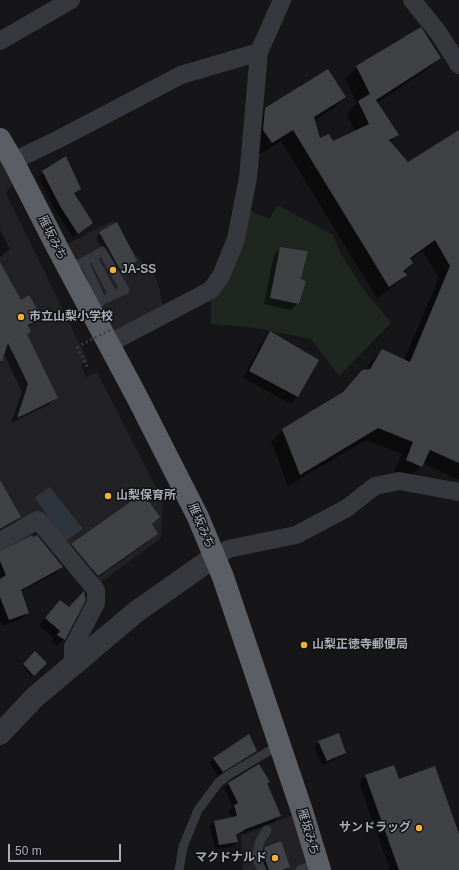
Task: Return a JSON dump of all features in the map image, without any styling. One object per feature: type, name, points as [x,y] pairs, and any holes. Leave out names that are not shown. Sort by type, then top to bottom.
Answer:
[{"type":"highway","name":"雁坂みち","points":[[0,139],[76,266],[96,304],[109,337],[198,517],[223,577],[279,745],[313,868]]},
{"type":"street","points":[[0,41],[71,0]]},
{"type":"street","points":[[109,337],[212,290],[221,276],[236,239],[248,178],[260,52],[282,0]]},
{"type":"street","points":[[412,0],[438,32],[459,65]]},
{"type":"street","points":[[13,161],[181,75],[260,52]]},
{"type":"street","points":[[0,734],[35,697],[136,612],[214,557],[228,549],[296,535],[347,508],[375,486],[399,481],[459,492]]},
{"type":"street","points":[[0,541],[38,520],[96,590],[96,603],[73,648],[73,666]]},
{"type":"lane","points":[[76,266],[102,251],[125,290],[96,304]]},
{"type":"lane","points":[[93,257],[113,296]]},
{"type":"lane","points":[[179,870],[183,847],[198,810],[210,793],[219,782],[230,774],[279,745]]},
{"type":"lane","points":[[262,870],[256,858],[260,841],[267,830]]},
{"type":"path","points":[[88,368],[77,347],[109,337]]},
{"type":"shaded area","points":[[0,139],[19,174],[6,193],[88,361],[81,365],[86,377],[97,372],[163,501],[161,538],[96,586],[44,518],[0,541]]},
{"type":"shaded area","points":[[278,205],[333,235],[340,252],[364,290],[391,323],[339,376],[311,339],[255,328],[211,324],[211,290],[242,207],[269,219]],"holes":[[[281,247],[308,251],[301,279],[306,281],[299,304],[291,301]]]},
{"type":"shaded area","points":[[114,220],[133,251],[157,279],[164,311],[108,344],[58,249]]},
{"type":"shaded area","points":[[50,487],[83,529],[64,542],[35,497]]},
{"type":"shaded area","points":[[302,811],[320,870],[243,870],[241,836]]},
{"type":"building","points":[[421,27],[441,58],[376,100],[399,135],[389,140],[408,162],[459,130],[459,463],[430,450],[422,467],[406,460],[413,442],[378,428],[300,475],[282,429],[343,392],[362,370],[370,369],[382,349],[410,362],[450,266],[435,240],[410,258],[413,263],[403,271],[407,275],[389,287],[293,130],[272,143],[263,130],[265,108],[328,69],[346,97],[314,117],[320,138],[329,134],[333,141],[369,124],[358,101],[370,94],[356,66]]},
{"type":"building","points":[[66,156],[81,189],[74,193],[93,223],[78,234],[60,206],[42,171]]},
{"type":"building","points":[[117,222],[137,261],[121,271],[99,232]]},
{"type":"building","points":[[280,247],[308,251],[301,279],[306,281],[299,304],[270,298]]},
{"type":"building","points":[[0,262],[21,300],[29,295],[37,309],[33,311],[38,320],[28,325],[31,332],[27,334],[58,398],[17,418],[28,384],[8,343],[2,361],[0,361]]},
{"type":"building","points":[[270,331],[319,360],[298,397],[249,371]]},
{"type":"building","points":[[0,480],[21,517],[0,529]]},
{"type":"building","points":[[143,493],[160,517],[152,524],[158,534],[98,576],[71,544]]},
{"type":"building","points":[[32,535],[33,537],[37,535],[63,567],[21,590],[29,613],[9,620],[0,597],[0,579],[6,575],[0,561],[0,551]]},
{"type":"building","points":[[84,591],[86,600],[65,640],[57,635],[60,631],[45,618],[60,600],[69,607]]},
{"type":"building","points":[[35,651],[47,663],[34,676],[23,664]]},
{"type":"building","points":[[339,733],[346,753],[327,761],[318,741]]},
{"type":"building","points":[[249,734],[257,751],[223,772],[213,758]]},
{"type":"building","points":[[259,764],[270,782],[267,783],[281,816],[246,829],[236,835],[238,842],[219,845],[214,821],[237,816],[234,805],[238,803],[228,783]]},
{"type":"building","points":[[394,765],[399,779],[435,766],[459,834],[459,870],[399,870],[365,775]]},
{"type":"building","name":"マクドナルド","points":[[281,841],[290,867],[282,870],[269,870],[263,854],[265,847]]},
{"type":"place","name":"JA-SS","points":[[113,270]]},
{"type":"place","name":"市立山梨小学校","points":[[21,317]]},
{"type":"place","name":"山梨保育所","points":[[108,496]]},
{"type":"place","name":"山梨正徳寺郵便局","points":[[304,645]]},
{"type":"place","name":"サンドラッグ","points":[[419,828]]},
{"type":"place","name":"マクドナルド","points":[[275,858]]}]
